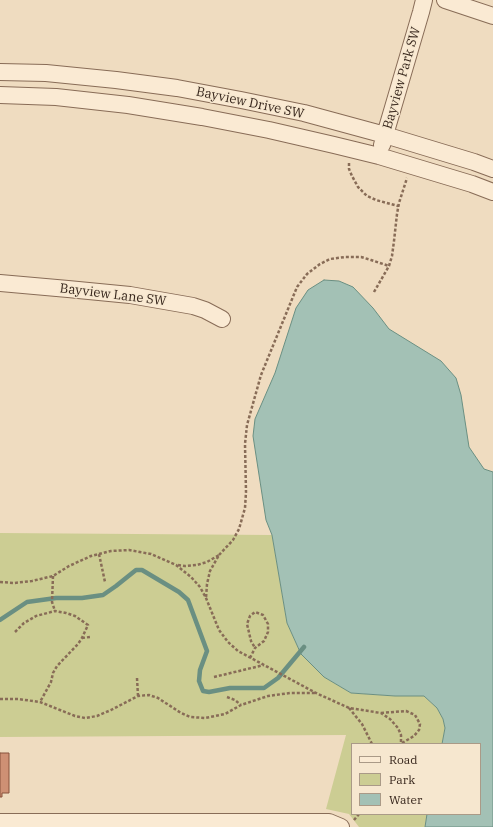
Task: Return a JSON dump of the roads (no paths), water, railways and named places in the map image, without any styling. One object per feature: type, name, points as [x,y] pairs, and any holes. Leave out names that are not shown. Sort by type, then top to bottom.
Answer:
[{"type":"street","name":"Bayview Park SW","points":[[379,156],[424,0]]},
{"type":"street","points":[[445,0],[493,16]]},
{"type":"street","name":"Bayview Drive SW","points":[[0,72],[46,73],[116,80],[177,88],[241,100],[304,114],[385,135],[493,169]]},
{"type":"street","name":"Bayview Drive SW","points":[[0,96],[56,97],[128,105],[270,130],[379,156],[472,184],[493,192]]},
{"type":"street","name":"Bayview Lane SW","points":[[0,284],[130,295],[193,306],[205,310],[222,319]]},
{"type":"street","points":[[3,824],[105,825],[329,822],[342,827]]},
{"type":"water","points":[[324,280],[339,281],[353,287],[373,308],[389,329],[441,361],[456,378],[461,395],[469,447],[484,469],[493,472],[493,827],[425,827],[427,815],[481,815],[481,743],[442,743],[445,728],[443,719],[437,708],[424,696],[351,693],[324,677],[301,654],[287,623],[272,535],[266,520],[253,436],[255,419],[275,373],[296,308],[308,290]]},
{"type":"waterway","points":[[0,620],[27,602],[56,598],[82,598],[103,595],[136,570],[142,570],[179,592],[188,600],[207,651],[200,670],[199,681],[203,691],[209,692],[230,688],[264,688],[278,678],[304,647]]}]
